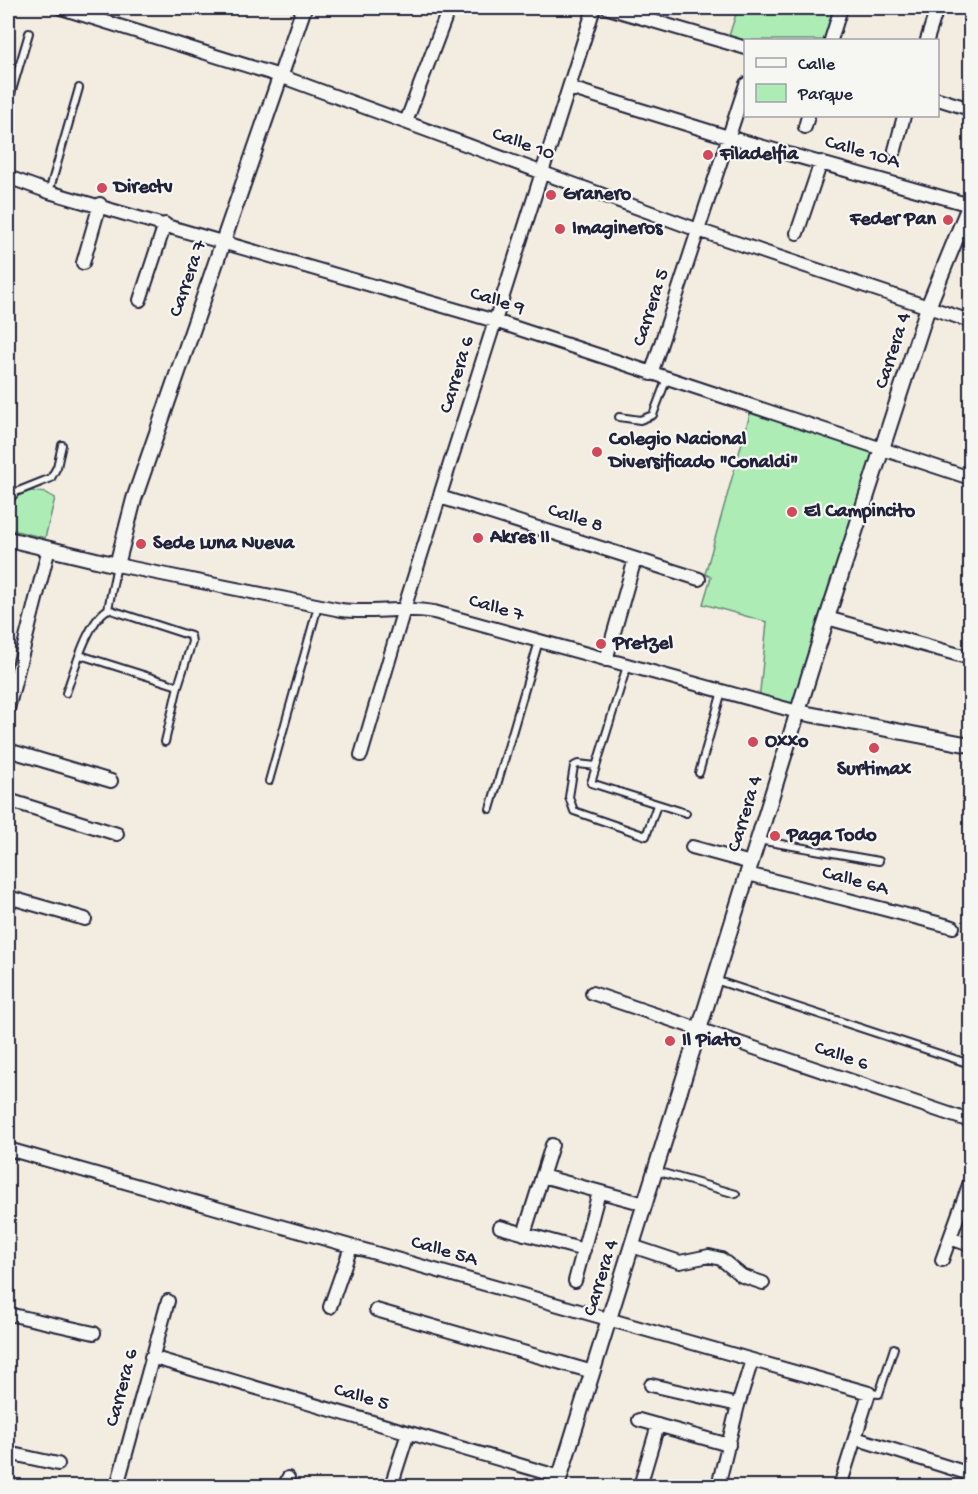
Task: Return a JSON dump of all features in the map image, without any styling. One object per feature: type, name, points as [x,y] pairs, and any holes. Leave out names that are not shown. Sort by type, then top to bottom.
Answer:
[{"type":"street","name":"Calle 10","points":[[61,8],[280,76],[698,230],[970,321]]},
{"type":"street","name":"Carrera 7","points":[[117,565],[135,499],[304,8]]},
{"type":"street","points":[[406,122],[449,8]]},
{"type":"street","name":"Carrera 6","points":[[361,754],[404,609],[594,8]]},
{"type":"street","points":[[608,8],[744,47]]},
{"type":"street","points":[[831,39],[841,8]]},
{"type":"street","points":[[927,39],[937,8]]},
{"type":"street","name":"Calle 10A","points":[[570,88],[728,137],[970,204]]},
{"type":"street","name":"Carrera 5","points":[[651,374],[744,90]]},
{"type":"street","points":[[939,99],[970,109]]},
{"type":"street","points":[[895,150],[904,117]]},
{"type":"street","points":[[797,232],[821,162]]},
{"type":"street","name":"Calle 9","points":[[8,177],[49,192],[100,204],[495,321],[970,478]]},
{"type":"street","points":[[83,263],[100,204]]},
{"type":"street","name":"Carrera 4","points":[[559,1482],[827,618],[928,307],[970,204]]},
{"type":"street","points":[[140,300],[165,224]]},
{"type":"street","name":"Calle 8","points":[[440,497],[699,579]]},
{"type":"street","name":"Calle 7","points":[[8,538],[117,565],[362,613],[404,609],[434,612],[798,712],[970,745]]},
{"type":"street","points":[[8,709],[49,548]]},
{"type":"street","points":[[606,660],[635,559]]},
{"type":"street","points":[[827,618],[970,658]]},
{"type":"street","points":[[8,750],[111,781]]},
{"type":"street","points":[[8,800],[117,834]]},
{"type":"street","points":[[692,847],[750,868]]},
{"type":"street","name":"Calle 6A","points":[[750,868],[953,927]]},
{"type":"street","points":[[8,897],[85,919]]},
{"type":"street","name":"Calle 6","points":[[592,993],[970,1121]]},
{"type":"street","points":[[524,1234],[552,1145]]},
{"type":"street","name":"Calle 5A","points":[[8,1149],[869,1393]]},
{"type":"street","points":[[542,1176],[645,1204]]},
{"type":"street","points":[[942,1260],[970,1182]]},
{"type":"street","points":[[575,1281],[599,1192]]},
{"type":"street","points":[[500,1227],[584,1250]]},
{"type":"street","points":[[950,1238],[970,1245]]},
{"type":"street","points":[[632,1246],[680,1262],[709,1256],[721,1259],[742,1276],[763,1283]]},
{"type":"street","points":[[330,1307],[351,1247]]},
{"type":"street","name":"Carrera 6","points":[[117,1486],[168,1301]]},
{"type":"street","points":[[376,1310],[593,1372]]},
{"type":"street","points":[[8,1314],[94,1333]]},
{"type":"street","name":"Calle 5","points":[[151,1357],[408,1432],[559,1482]]},
{"type":"street","points":[[718,1486],[752,1360]]},
{"type":"street","points":[[651,1385],[738,1406]]},
{"type":"street","points":[[840,1486],[869,1393]]},
{"type":"street","points":[[639,1420],[729,1445]]},
{"type":"street","points":[[640,1486],[658,1425]]},
{"type":"street","points":[[391,1486],[408,1432]]},
{"type":"street","points":[[855,1438],[970,1474]]},
{"type":"street","points":[[8,1453],[58,1464]]},
{"type":"lane","points":[[8,104],[29,33]]},
{"type":"lane","points":[[49,192],[79,88]]},
{"type":"lane","points":[[619,417],[640,420],[653,415],[667,378]]},
{"type":"lane","points":[[8,501],[16,492],[51,478],[57,467],[62,446]]},
{"type":"lane","points":[[108,609],[117,565]]},
{"type":"lane","points":[[269,781],[318,605]]},
{"type":"lane","points":[[66,693],[99,614],[108,609],[191,636],[192,646],[178,686],[165,742]]},
{"type":"lane","points":[[490,808],[539,641]]},
{"type":"lane","points":[[80,655],[178,686]]},
{"type":"lane","points":[[627,666],[592,785],[686,813]]},
{"type":"lane","points":[[699,773],[723,691]]},
{"type":"lane","points":[[596,766],[579,764],[574,766],[569,797],[574,811],[646,836],[657,806]]},
{"type":"lane","points":[[758,840],[879,861]]},
{"type":"lane","points":[[715,980],[970,1064]]},
{"type":"lane","points":[[968,1102],[970,1094]]},
{"type":"lane","points":[[656,1171],[736,1194]]},
{"type":"lane","points":[[869,1393],[879,1394],[883,1388],[894,1348]]},
{"type":"green space","points":[[738,8],[841,8],[831,39],[744,39],[744,48],[727,42]]},
{"type":"green space","name":"El Campincito","points":[[752,407],[882,450],[798,712],[759,701],[767,622],[703,604],[711,577],[705,574]]},
{"type":"green space","points":[[31,491],[46,493],[55,498],[45,538],[8,529],[8,518],[16,496]]},
{"type":"place","name":"Filadelfia","points":[[708,155]]},
{"type":"place","name":"Directv","points":[[102,188]]},
{"type":"place","name":"Granero","points":[[551,195]]},
{"type":"place","name":"Feder Pan","points":[[948,220]]},
{"type":"place","name":"Imagineros","points":[[560,229]]},
{"type":"place","name":"Colegio Nacional Diversificado \"Conaldi\"","points":[[597,452]]},
{"type":"place","name":"El Campincito","points":[[792,512]]},
{"type":"place","name":"Akres II","points":[[478,538]]},
{"type":"place","name":"Sede Luna Nueva","points":[[141,544]]},
{"type":"place","name":"Pretzel","points":[[601,644]]},
{"type":"place","name":"Oxxo","points":[[753,742]]},
{"type":"place","name":"Surtimax","points":[[874,748]]},
{"type":"place","name":"Paga Todo","points":[[775,836]]},
{"type":"place","name":"Il Piato","points":[[670,1041]]}]
